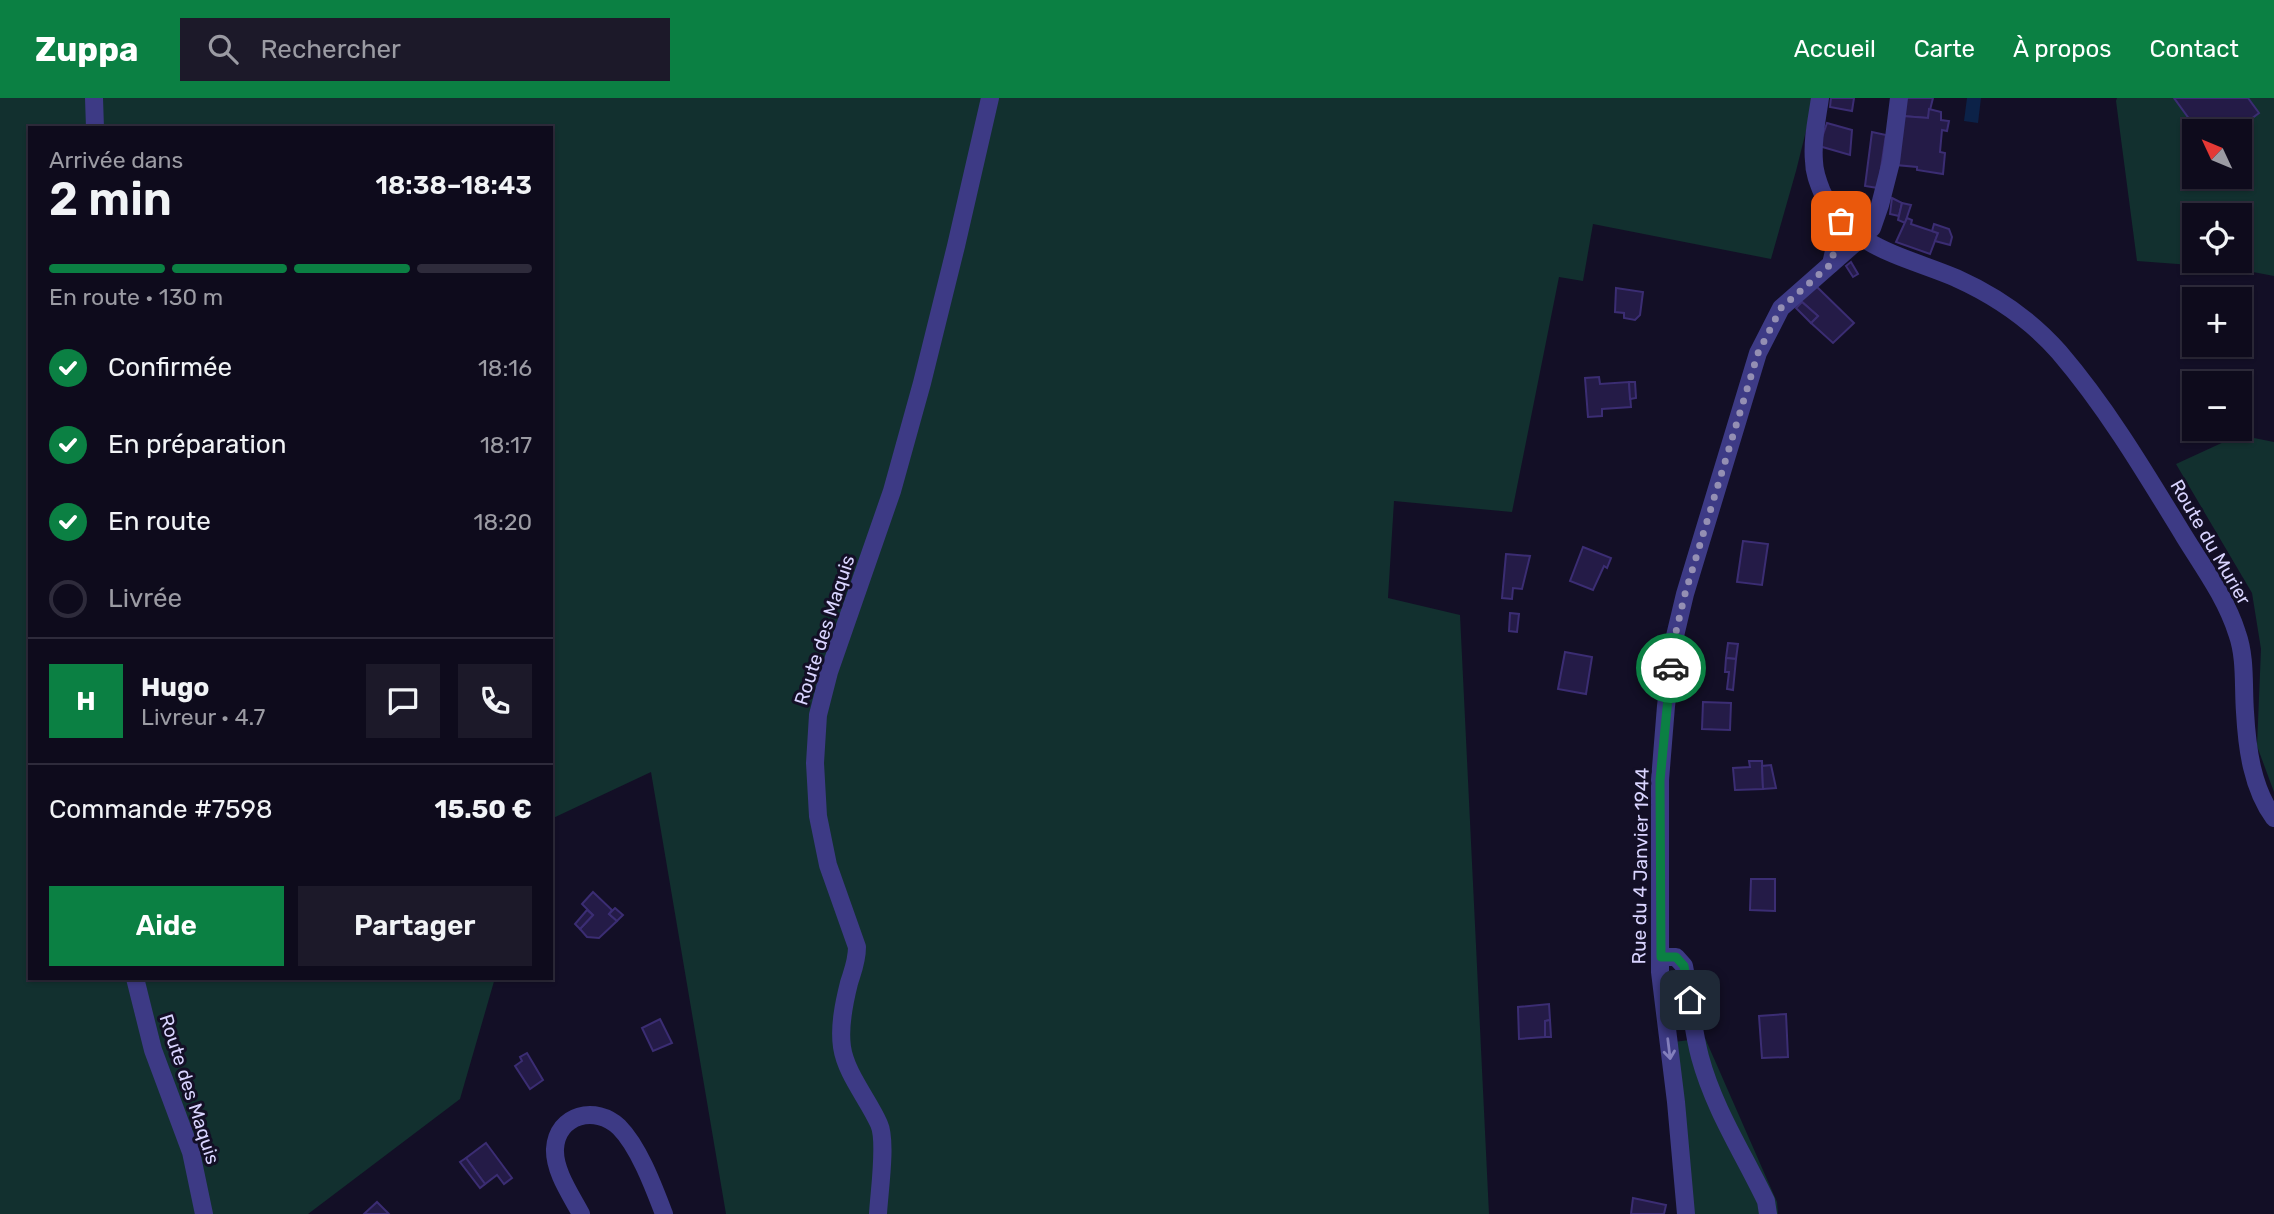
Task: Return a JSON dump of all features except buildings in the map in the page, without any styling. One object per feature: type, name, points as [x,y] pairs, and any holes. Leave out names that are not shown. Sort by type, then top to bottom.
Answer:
[{"type":"street","points":[[94,98],[95,126]]},
{"type":"street","name":"Route des Maquis","points":[[878,1214],[882,1154],[880,1126],[842,1049],[841,1027],[849,985],[857,961],[857,947],[828,865],[818,816],[815,763],[818,715],[892,491],[919,395],[990,98]]},
{"type":"street","points":[[1820,98],[1814,162],[1823,192],[1841,221],[1862,238],[1872,228],[1880,205],[1891,162],[1899,98]]},
{"type":"street","points":[[1831,264],[1841,221]]},
{"type":"street","name":"Rue du 4 Janvier 1944","points":[[1685,1214],[1677,1115],[1661,987],[1660,780],[1675,636],[1685,594],[1758,353],[1781,308],[1862,238]]},
{"type":"street","name":"Route du Murier","points":[[1862,238],[1888,252],[1956,279],[2024,317],[2059,352],[2130,448],[2228,609],[2238,634],[2243,660],[2251,765],[2258,789],[2274,818]]},
{"type":"street","points":[[1661,957],[1676,957],[1684,966],[1695,1036],[1707,1080],[1727,1126],[1766,1201],[1768,1214]]},
{"type":"street","name":"Route des Maquis","points":[[135,980],[153,1051],[191,1152],[204,1214]]},
{"type":"street","points":[[581,1214],[561,1174],[555,1150],[556,1140],[564,1127],[574,1117],[586,1114],[606,1117],[624,1133],[664,1214]]},
{"type":"green space","points":[[0,98],[1812,98],[1796,171],[1771,259],[1593,224],[1583,281],[1559,277],[1512,512],[1394,501],[1388,598],[1460,615],[1489,1214],[726,1214],[651,772],[553,818],[553,126],[28,126],[28,980],[494,980],[460,1099],[308,1214],[0,1214]]},
{"type":"green space","points":[[2117,98],[2274,98],[2274,276],[2252,272],[2252,203],[2182,203],[2182,264],[2137,261]]},
{"type":"green space","points":[[2252,438],[2274,442],[2274,792],[2257,746],[2261,649],[2252,593],[2176,464],[2226,441],[2252,441]]},
{"type":"green space","points":[[1705,1038],[1777,1202],[1778,1214],[1682,1214],[1674,1042]]},
{"type":"water","points":[[1967,98],[1981,98],[1978,123],[1964,121]]},
{"type":"way so far","points":[[1671,668],[1685,594],[1758,353],[1781,308],[1831,264],[1841,221]]},
{"type":"route","points":[[1671,668],[1660,780],[1661,957],[1671,956],[1681,961],[1690,1000]]}]
